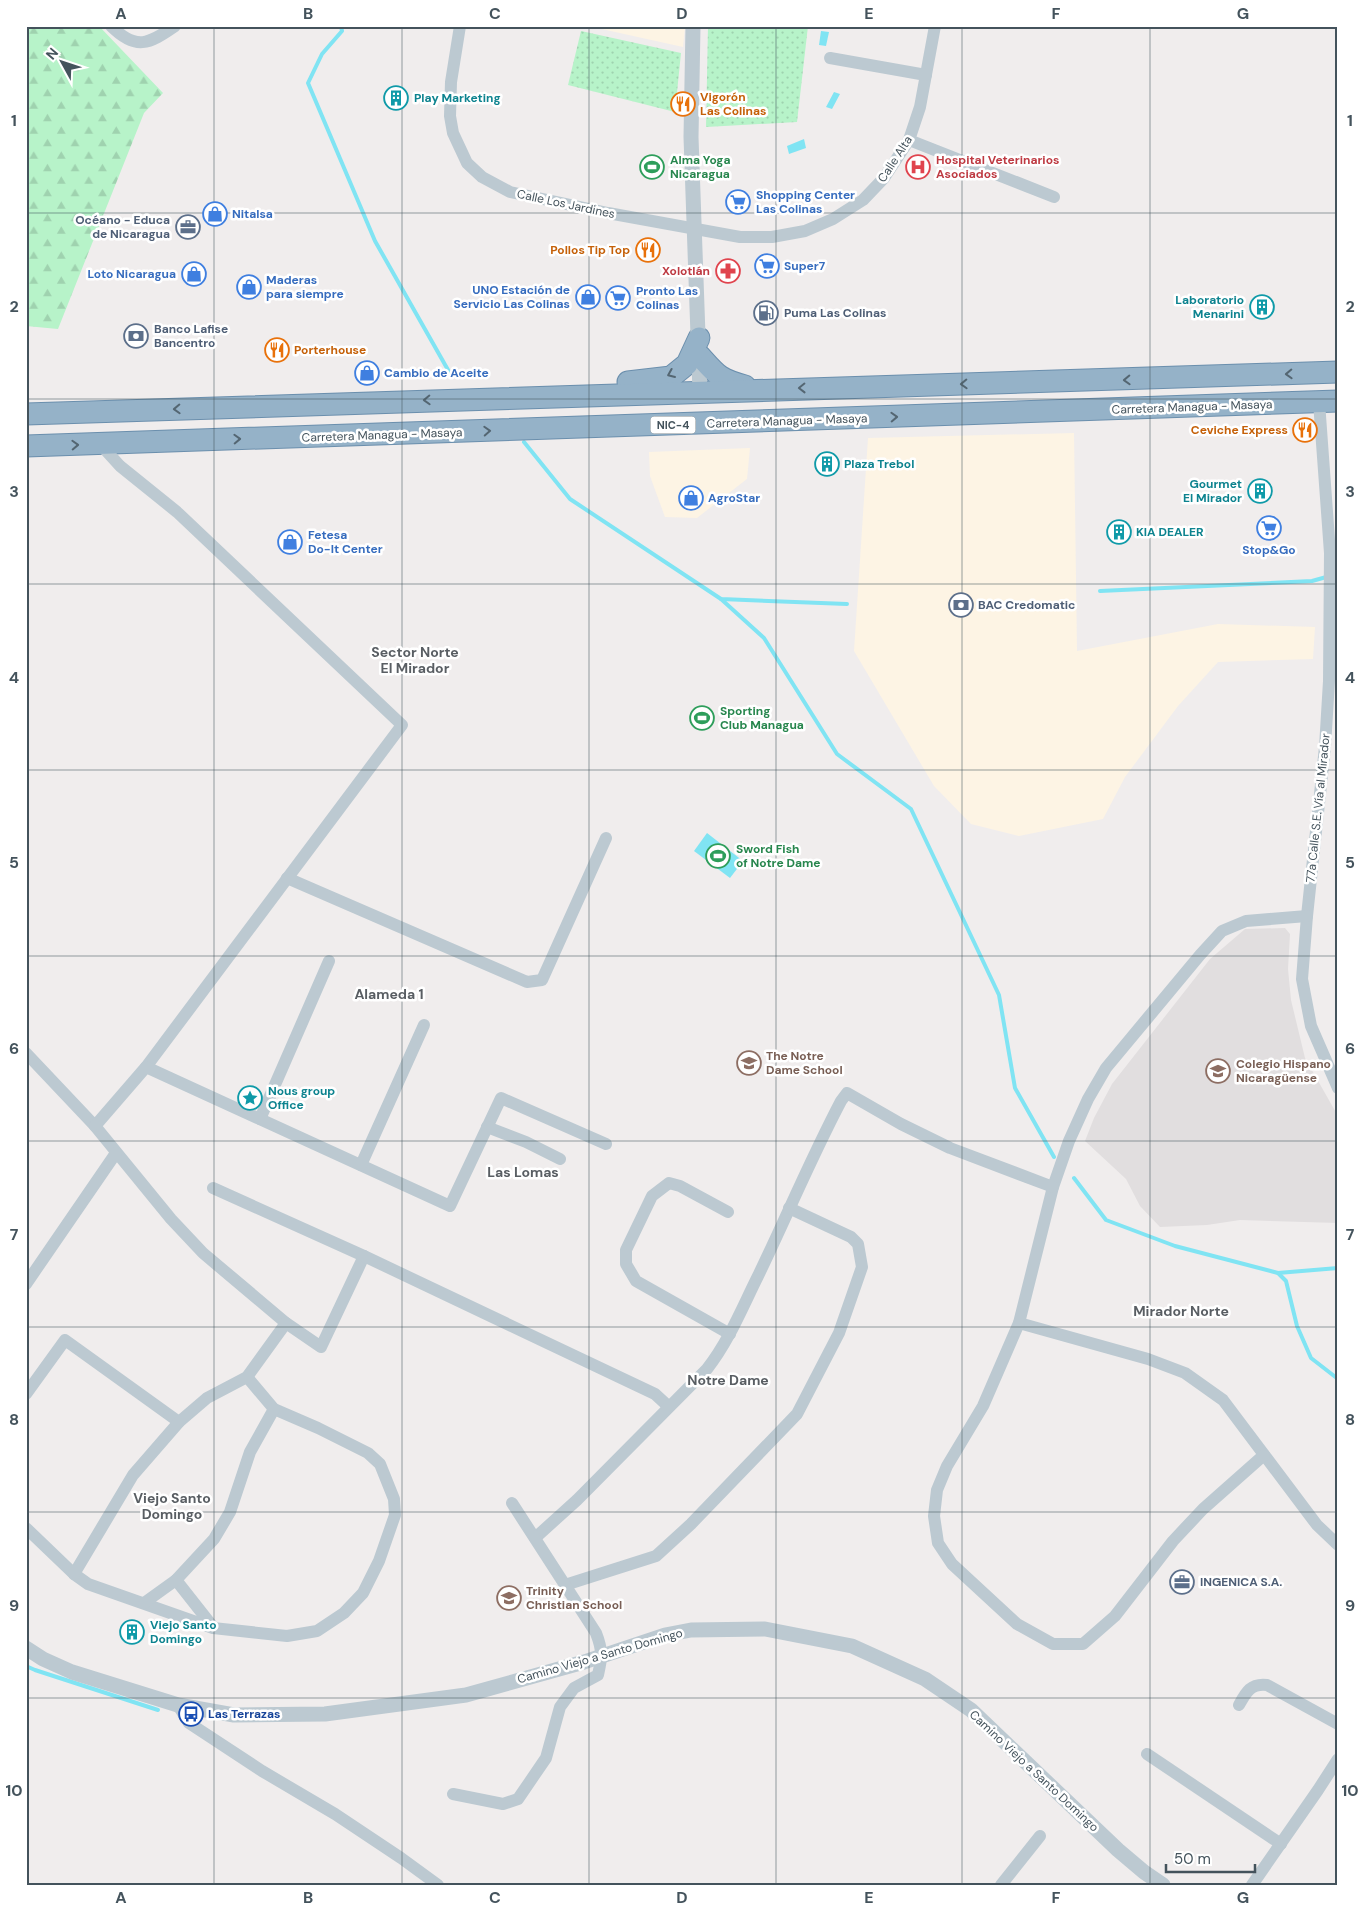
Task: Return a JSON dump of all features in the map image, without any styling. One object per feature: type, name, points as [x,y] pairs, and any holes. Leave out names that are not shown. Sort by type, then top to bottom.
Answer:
[{"type":"highway","points":[[596,395],[630,382],[671,377],[687,364],[700,347],[715,372],[726,381],[757,390]]},
{"type":"highway","points":[[26,414],[757,390],[1204,378],[1338,372]]},
{"type":"highway","points":[[1204,378],[1258,392],[1308,393],[1332,398]]},
{"type":"highway","points":[[700,392],[710,407],[717,411],[756,413],[795,411],[829,419]]},
{"type":"highway","points":[[562,428],[588,417],[679,414],[692,408],[700,392]]},
{"type":"highway","name":"Carretera Managua - Masaya","points":[[26,446],[829,419],[1332,398]]},
{"type":"street","points":[[111,26],[121,36],[137,43],[152,41],[176,26]]},
{"type":"street","name":"Calle Los Jardines","points":[[460,26],[451,82],[453,133],[467,163],[482,177],[510,192],[599,211],[694,228]]},
{"type":"street","points":[[692,26],[691,137],[700,347],[700,392]]},
{"type":"street","name":"Calle Alta","points":[[694,228],[740,237],[772,237],[805,231],[833,219],[863,200],[884,178],[909,140],[920,107],[935,26]]},
{"type":"street","points":[[830,58],[926,75]]},
{"type":"street","points":[[909,140],[1054,198]]},
{"type":"street","name":"77a Calle S.E. Vía al Mirador","points":[[1332,398],[1334,553],[1330,681],[1302,979],[1311,1026],[1337,1085]]},
{"type":"street","points":[[95,1126],[146,1067],[402,725],[183,518],[120,466],[100,444]]},
{"type":"street","points":[[287,878],[527,982],[542,980],[606,838]]},
{"type":"street","points":[[1264,1456],[1203,1510],[1173,1541],[1115,1616],[1083,1644],[1053,1644],[1017,1624],[952,1564],[938,1543],[934,1516],[937,1490],[947,1466],[984,1406],[1019,1323],[1053,1187],[1069,1141],[1088,1099],[1106,1068],[1222,931],[1246,921],[1307,916]]},
{"type":"street","points":[[260,1119],[329,961]]},
{"type":"street","points":[[361,1165],[424,1025]]},
{"type":"street","points":[[26,1053],[95,1126],[171,1219],[203,1253],[286,1323],[321,1347],[364,1256]]},
{"type":"street","points":[[146,1067],[450,1206],[501,1098],[606,1144]]},
{"type":"street","points":[[535,1538],[577,1500],[668,1406],[707,1369],[718,1354],[730,1334],[830,1122],[847,1093],[901,1124],[950,1148],[1053,1187]]},
{"type":"street","points":[[487,1127],[526,1142],[560,1159]]},
{"type":"street","points":[[26,1284],[116,1153]]},
{"type":"street","points":[[728,1212],[680,1186],[669,1184],[652,1196],[626,1250],[626,1264],[636,1282],[730,1334]]},
{"type":"street","points":[[213,1188],[364,1256],[654,1394],[668,1406]]},
{"type":"street","points":[[565,1585],[656,1556],[691,1524],[797,1414],[839,1333],[862,1267],[858,1244],[851,1237],[789,1208]]},
{"type":"street","points":[[74,1574],[133,1475],[179,1422],[207,1398],[247,1377],[286,1323]]},
{"type":"street","points":[[1019,1323],[1148,1359],[1185,1373],[1223,1400],[1317,1525],[1338,1545]]},
{"type":"street","points":[[26,1394],[65,1340],[179,1422]]},
{"type":"street","points":[[26,1528],[74,1574],[88,1584],[213,1628],[287,1636],[316,1631],[344,1613],[364,1592],[379,1561],[395,1515],[394,1499],[380,1464],[368,1453],[274,1409],[247,1377]]},
{"type":"street","points":[[144,1603],[176,1580],[214,1539],[230,1512],[250,1452],[274,1409]]},
{"type":"street","points":[[453,1794],[503,1804],[518,1799],[546,1758],[560,1707],[574,1688],[598,1675],[602,1655],[596,1633],[512,1503]]},
{"type":"street","points":[[176,1580],[213,1628]]},
{"type":"street","name":"Camino Viejo a Santo Domingo","points":[[26,1648],[43,1659],[72,1672],[178,1705],[234,1715],[325,1714],[466,1695],[691,1630],[765,1630],[852,1646],[924,1679],[971,1710],[1118,1850],[1163,1885]]},
{"type":"street","points":[[1239,1705],[1247,1691],[1253,1686],[1267,1685],[1338,1724]]},
{"type":"street","points":[[178,1705],[189,1723],[262,1771],[335,1814],[438,1885]]},
{"type":"street","points":[[1146,1754],[1281,1844]]},
{"type":"street","points":[[1252,1885],[1338,1759]]},
{"type":"street","points":[[1000,1885],[1040,1836]]},
{"type":"shaded area","points":[[588,26],[685,26],[683,47]]},
{"type":"shaded area","points":[[1074,433],[1077,651],[1218,624],[1315,627],[1313,659],[1218,662],[1178,706],[1125,777],[1103,819],[1019,836],[971,824],[934,786],[854,651],[868,438]]},
{"type":"shaded area","name":"AgroStar","points":[[750,448],[747,479],[697,518],[665,517],[650,476],[649,452]]},
{"type":"shaded area","name":"Colegio Hispano Nicaragüense","points":[[1285,928],[1290,934],[1288,969],[1291,1000],[1305,1058],[1338,1116],[1338,1223],[1240,1220],[1207,1225],[1160,1227],[1140,1206],[1126,1179],[1085,1141],[1094,1118],[1112,1084],[1210,959],[1245,929]]},
{"type":"green space","points":[[26,26],[99,26],[163,93],[144,113],[58,329],[26,326]]},
{"type":"green space","points":[[708,26],[808,26],[797,122],[706,127]]},
{"type":"green space","points":[[581,31],[681,53],[675,112],[568,85]]},
{"type":"water","points":[[821,31],[829,32],[826,46],[819,45]]},
{"type":"water","points":[[834,92],[840,94],[832,109],[826,107]]},
{"type":"water","points":[[804,139],[806,148],[789,154],[787,146]]},
{"type":"water","name":"Sword Fish of Notre Dame","points":[[707,833],[743,861],[730,878],[694,851]]},
{"type":"waterway","points":[[341,26],[342,31],[322,54],[308,83],[375,241],[452,377]]},
{"type":"waterway","points":[[524,442],[570,499],[721,599],[847,604]]},
{"type":"waterway","points":[[1100,591],[1312,581],[1330,576],[1338,579]]},
{"type":"waterway","points":[[721,599],[764,638],[837,754],[911,809],[999,995],[1015,1088],[1054,1157]]},
{"type":"waterway","points":[[1074,1178],[1106,1220],[1175,1246],[1278,1273],[1338,1268]]},
{"type":"waterway","points":[[1278,1273],[1286,1281],[1297,1326],[1311,1358],[1338,1379]]},
{"type":"waterway","points":[[26,1666],[158,1710]]},
{"type":"place","name":"Play Marketing","points":[[396,98]]},
{"type":"place","name":"Vigorón Las Colinas","points":[[683,104]]},
{"type":"place","name":"Alma Yoga Nicaragua","points":[[652,167]]},
{"type":"place","name":"Hospital Veterinarios Asociados","points":[[918,167]]},
{"type":"place","name":"Shopping Center Las Colinas","points":[[738,202]]},
{"type":"place","name":"Nitalsa","points":[[215,214]]},
{"type":"place","name":"Océano - Educa de Nicaragua","points":[[188,227]]},
{"type":"place","name":"Pollos Tip Top","points":[[648,250]]},
{"type":"place","name":"Super7","points":[[767,266]]},
{"type":"place","name":"Xolotlán","points":[[728,271]]},
{"type":"place","name":"Loto Nicaragua","points":[[194,274]]},
{"type":"place","name":"Maderas para siempre","points":[[249,287]]},
{"type":"place","name":"UNO Estación de Servicio Las Colinas","points":[[588,297]]},
{"type":"place","name":"Pronto Las Colinas","points":[[618,298]]},
{"type":"place","name":"Laboratorio Menarini","points":[[1262,307]]},
{"type":"place","name":"Puma Las Colinas","points":[[766,313]]},
{"type":"place","name":"Banco Lafise Bancentro","points":[[136,336]]},
{"type":"place","name":"Porterhouse","points":[[277,350]]},
{"type":"place","name":"Cambio de Aceite","points":[[367,373]]},
{"type":"place","name":"Ceviche Express","points":[[1305,430]]},
{"type":"place","name":"Plaza Trebol","points":[[827,464]]},
{"type":"place","name":"Gourmet El Mirador","points":[[1260,491]]},
{"type":"place","name":"AgroStar","points":[[691,498]]},
{"type":"place","name":"Stop&Go","points":[[1269,528]]},
{"type":"place","name":"KIA DEALER","points":[[1119,532]]},
{"type":"place","name":"Fetesa Do-It Center","points":[[290,542]]},
{"type":"place","name":"BAC Credomatic","points":[[961,605]]},
{"type":"place","name":"Sporting Club Managua","points":[[702,718]]},
{"type":"place","name":"Sword Fish of Notre Dame","points":[[718,856]]},
{"type":"place","name":"The Notre Dame School","points":[[749,1063]]},
{"type":"place","name":"Colegio Hispano Nicaragüense","points":[[1218,1071]]},
{"type":"place","name":"Nous group Office","points":[[250,1098]]},
{"type":"place","name":"INGENICA S.A.","points":[[1182,1582]]},
{"type":"place","name":"Trinity Christian School","points":[[509,1598]]},
{"type":"place","name":"Viejo Santo Domingo","points":[[132,1632]]},
{"type":"place","name":"Las Terrazas","points":[[191,1714]]},
{"type":"district","name":"Sector Norte El Mirador","points":[[415,660]]},
{"type":"district","name":"Alameda 1","points":[[389,994]]},
{"type":"district","name":"Las Lomas","points":[[523,1172]]},
{"type":"district","name":"Mirador Norte","points":[[1181,1311]]},
{"type":"district","name":"Notre Dame","points":[[728,1380]]},
{"type":"district","name":"Viejo Santo Domingo","points":[[172,1506]]}]
